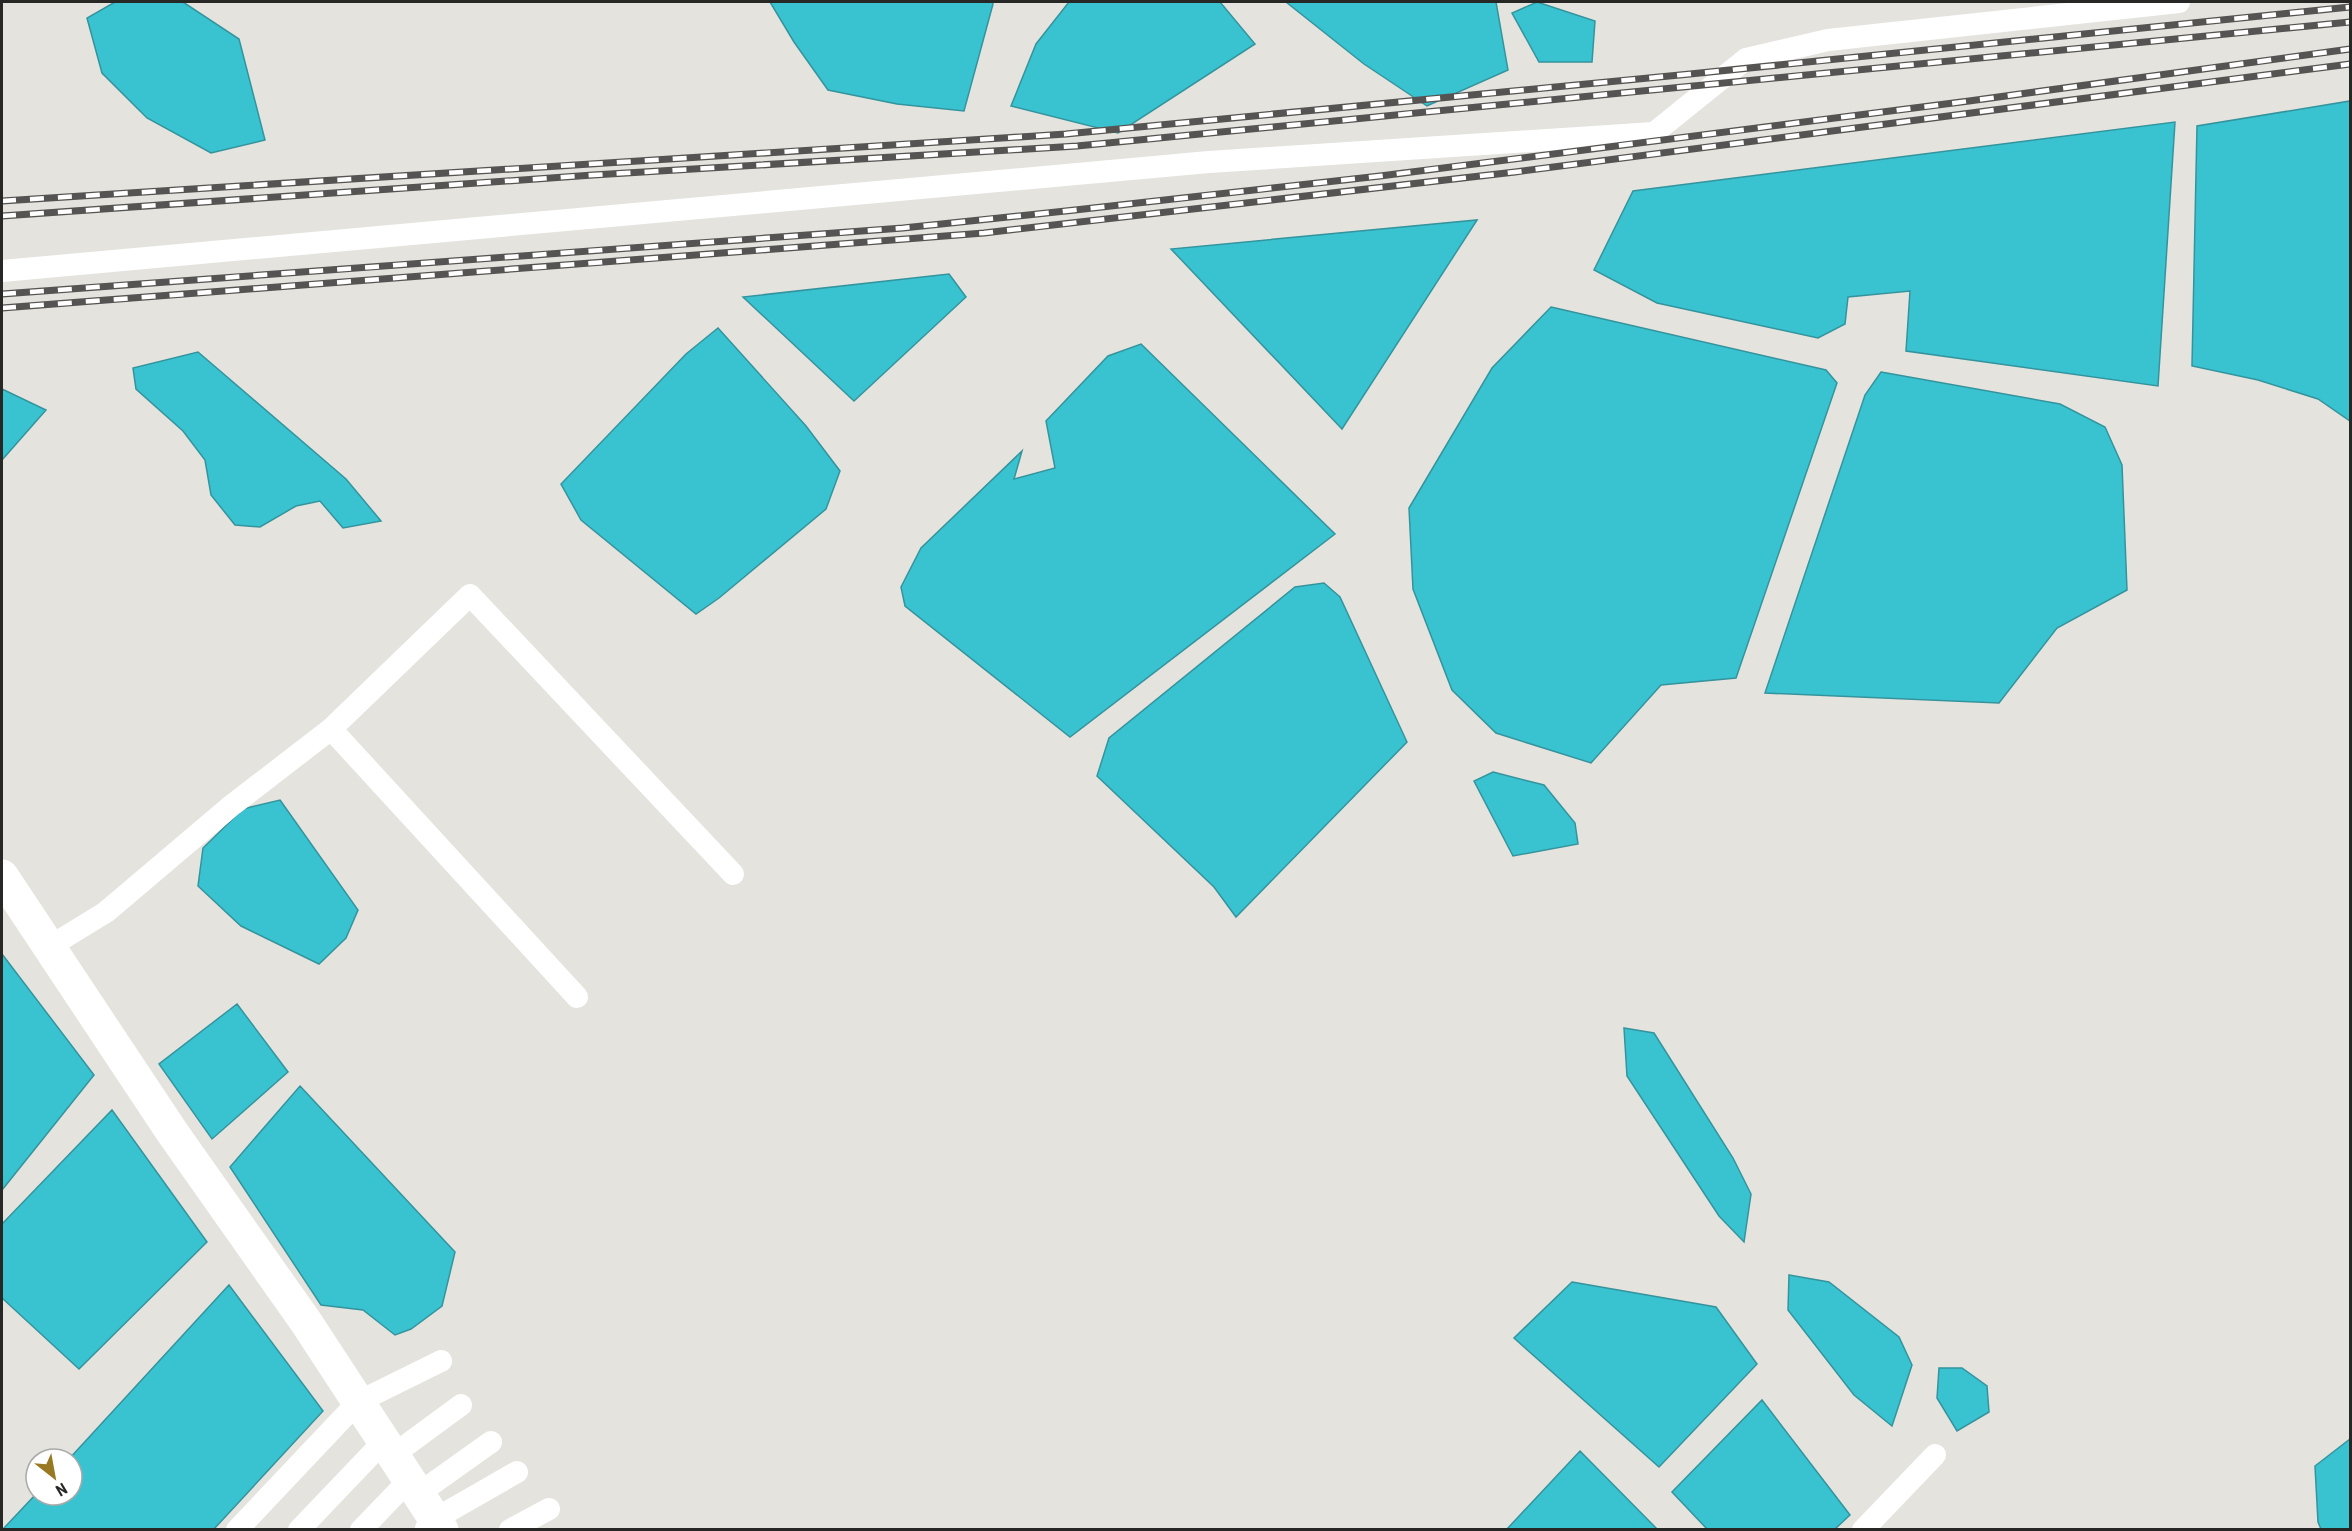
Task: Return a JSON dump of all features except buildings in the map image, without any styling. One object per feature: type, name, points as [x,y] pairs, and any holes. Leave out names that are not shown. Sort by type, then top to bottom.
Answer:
[{"type":"main road","points":[[2,876],[172,1132],[306,1322],[415,1493]]},
{"type":"street","points":[[2,271],[1209,162],[1654,133],[1746,59],[1828,40],[2179,2]]},
{"type":"street","points":[[49,947],[106,912],[231,806],[331,729],[470,595],[733,874]]},
{"type":"street","points":[[331,729],[577,997]]},
{"type":"street","points":[[237,1530],[358,1402],[441,1361]]},
{"type":"street","points":[[415,1493],[461,1405]]},
{"type":"street","points":[[361,1530],[491,1442]]},
{"type":"street","points":[[1863,1530],[1935,1455]]},
{"type":"street","points":[[299,1530],[415,1493],[517,1472]]},
{"type":"street","points":[[510,1530],[549,1509]]},
{"type":"water","points":[[115,2],[183,2],[239,39],[265,140],[211,153],[147,118],[102,73],[87,18]]},
{"type":"water","points":[[770,2],[992,2],[993,4],[964,111],[897,104],[828,90],[794,42]]},
{"type":"water","points":[[1069,2],[1220,2],[1255,44],[1118,133],[1011,106],[1036,44]]},
{"type":"water","points":[[1286,2],[1496,2],[1508,70],[1427,106],[1364,64]]},
{"type":"water","points":[[1537,2],[1595,21],[1592,62],[1539,62],[1512,13]]},
{"type":"water","points":[[2350,101],[2350,421],[2318,399],[2258,380],[2192,366],[2197,126]]},
{"type":"water","points":[[2175,122],[2158,386],[1906,351],[1910,291],[1848,297],[1845,324],[1818,338],[1657,303],[1594,270],[1633,191]]},
{"type":"water","points":[[1477,220],[1342,429],[1171,249]]},
{"type":"water","points":[[949,274],[966,297],[854,401],[743,297]]},
{"type":"water","points":[[1551,307],[1826,370],[1837,383],[1736,678],[1661,685],[1591,763],[1496,733],[1452,690],[1413,589],[1409,508],[1492,368]]},
{"type":"water","points":[[718,328],[806,426],[840,471],[826,509],[719,598],[696,614],[581,520],[561,484],[686,354]]},
{"type":"water","points":[[1141,344],[1335,534],[1070,737],[905,606],[901,587],[921,548],[1022,451],[1014,479],[1055,468],[1046,421],[1108,356]]},
{"type":"water","points":[[198,352],[346,479],[381,521],[343,528],[320,501],[296,506],[260,527],[235,525],[211,495],[205,460],[183,431],[136,389],[133,368]]},
{"type":"water","points":[[1881,372],[2060,404],[2105,427],[2122,465],[2127,590],[2057,628],[1999,703],[1765,693],[1865,395]]},
{"type":"water","points":[[2,389],[46,410],[2,460]]},
{"type":"water","points":[[1324,583],[1340,597],[1407,742],[1236,917],[1214,887],[1097,776],[1109,738],[1295,587]]},
{"type":"water","points":[[1493,772],[1544,785],[1575,823],[1578,844],[1513,856],[1474,781]]},
{"type":"water","points":[[280,800],[358,910],[346,938],[319,964],[241,926],[198,886],[203,848],[243,809]]},
{"type":"water","points":[[2,954],[94,1075],[2,1190]]},
{"type":"water","points":[[237,1004],[288,1072],[212,1139],[159,1064]]},
{"type":"water","points":[[1624,1028],[1654,1033],[1733,1158],[1751,1194],[1744,1242],[1719,1216],[1627,1076]]},
{"type":"water","points":[[300,1086],[455,1252],[442,1306],[411,1329],[395,1335],[363,1310],[321,1305],[230,1167]]},
{"type":"water","points":[[112,1110],[207,1242],[79,1369],[2,1298],[2,1224]]},
{"type":"water","points":[[1789,1275],[1829,1282],[1899,1337],[1912,1365],[1892,1426],[1854,1395],[1788,1310]]},
{"type":"water","points":[[1572,1282],[1716,1307],[1757,1364],[1659,1467],[1514,1338]]},
{"type":"water","points":[[229,1285],[323,1411],[214,1529],[4,1528],[24,1507],[84,1507],[84,1447],[80,1447]]},
{"type":"water","points":[[1939,1368],[1962,1368],[1987,1386],[1989,1412],[1957,1431],[1937,1398]]},
{"type":"water","points":[[1762,1400],[1850,1515],[1835,1529],[1707,1529],[1672,1492]]},
{"type":"water","points":[[2350,1439],[2350,1529],[2321,1529],[2318,1522],[2315,1466]]},
{"type":"water","points":[[1580,1451],[1657,1529],[1507,1529]]},
{"type":"railway","points":[[2,201],[1066,134],[2350,7]]},
{"type":"railway","points":[[2,216],[593,175],[1077,146],[2350,22]]},
{"type":"railway","points":[[2,294],[903,228],[1380,176],[1969,101],[2350,49]]},
{"type":"railway","points":[[2,308],[984,233],[1515,172],[2350,64]]}]
